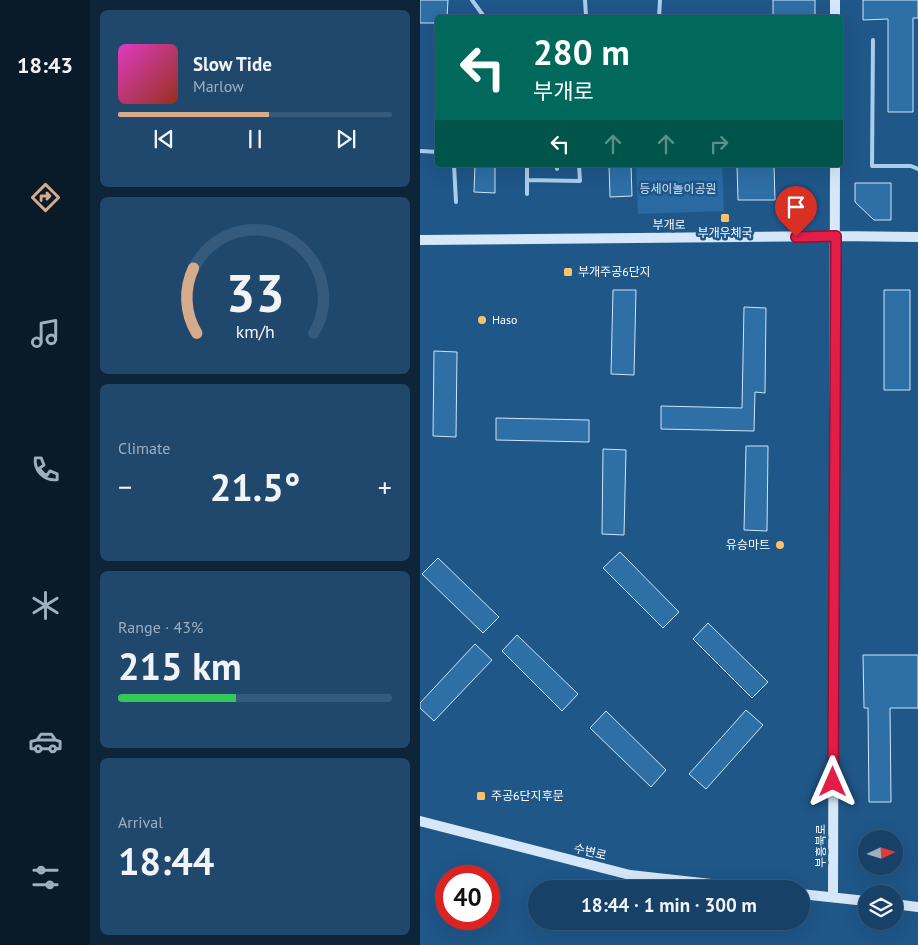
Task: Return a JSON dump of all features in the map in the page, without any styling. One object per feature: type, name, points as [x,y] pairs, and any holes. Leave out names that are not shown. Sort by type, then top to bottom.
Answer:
[{"type":"street","points":[[835,0],[835,15]]},
{"type":"street","name":"부흥북로","points":[[833,897],[836,167]]},
{"type":"street","name":"부개로","points":[[420,240],[918,237]]},
{"type":"street","name":"수변로","points":[[420,821],[630,875],[675,880]]},
{"type":"street","points":[[810,895],[858,900]]},
{"type":"street","points":[[903,906],[918,908]]},
{"type":"lane","points":[[472,0],[483,15]]},
{"type":"lane","points":[[585,0],[586,15]]},
{"type":"lane","points":[[659,15],[660,0]]},
{"type":"lane","points":[[873,40],[872,166],[911,166],[918,169]]},
{"type":"lane","points":[[420,151],[435,152]]},
{"type":"lane","points":[[454,167],[456,202]]},
{"type":"lane","points":[[527,194],[528,167]]},
{"type":"lane","points":[[527,180],[580,181],[579,167]]},
{"type":"green space","name":"등세이놀이공원","points":[[636,167],[722,167],[724,211],[638,214]]},
{"type":"building","points":[[420,0],[448,0],[447,15],[435,15],[435,23],[420,23]]},
{"type":"building","points":[[773,0],[815,0],[815,15],[773,15]]},
{"type":"building","points":[[863,0],[918,0],[918,18],[913,18],[913,112],[888,112],[888,19],[863,20]]},
{"type":"building","points":[[475,167],[495,167],[495,193],[474,192]]},
{"type":"building","points":[[609,167],[631,167],[632,196],[610,197]]},
{"type":"building","points":[[737,167],[774,167],[775,200],[738,200]]},
{"type":"building","points":[[855,183],[891,183],[891,220],[874,220],[855,202]]},
{"type":"building","points":[[613,290],[636,290],[634,375],[611,374]]},
{"type":"building","points":[[884,290],[910,290],[910,390],[884,390]]},
{"type":"building","points":[[744,307],[766,308],[765,393],[755,392],[754,431],[661,429],[661,406],[742,408]]},
{"type":"building","points":[[434,351],[457,352],[456,437],[433,436]]},
{"type":"building","points":[[496,418],[589,420],[589,442],[496,440]]},
{"type":"building","points":[[746,446],[768,446],[767,531],[744,530]]},
{"type":"building","points":[[603,449],[626,450],[624,535],[602,534]]},
{"type":"building","points":[[620,552],[679,612],[663,628],[603,568]]},
{"type":"building","points":[[438,558],[499,617],[483,633],[422,574]]},
{"type":"building","points":[[708,623],[768,682],[752,698],[693,639]]},
{"type":"building","points":[[517,635],[578,694],[562,711],[502,651]]},
{"type":"building","points":[[475,644],[492,660],[434,721],[420,708],[420,703]]},
{"type":"building","points":[[863,655],[918,655],[918,708],[890,708],[891,802],[869,802],[868,708],[864,708]]},
{"type":"building","points":[[746,710],[763,725],[706,789],[689,774]]},
{"type":"building","points":[[606,711],[666,770],[651,787],[590,728]]},
{"type":"place","name":"부개우체국","points":[[725,218]]},
{"type":"place","name":"부개주공6단지","points":[[568,272]]},
{"type":"place","name":"Haso","points":[[482,320]]},
{"type":"place","name":"유승마트","points":[[780,545]]},
{"type":"place","name":"주공6단지후문","points":[[481,796]]},
{"type":"route","points":[[796,237],[836,236],[833,782]]}]
